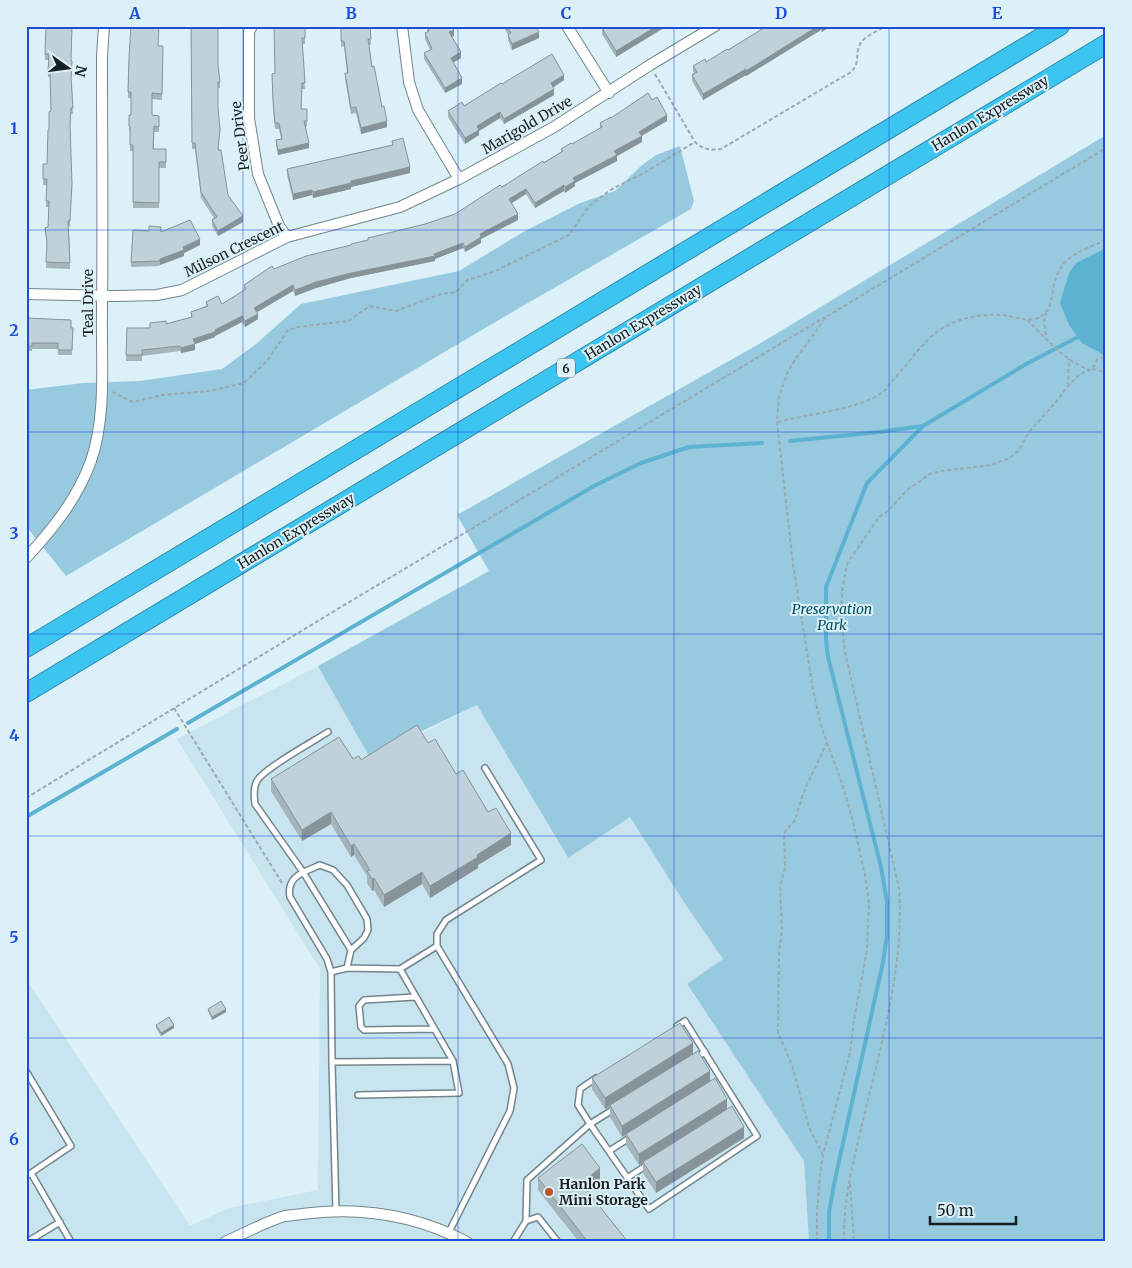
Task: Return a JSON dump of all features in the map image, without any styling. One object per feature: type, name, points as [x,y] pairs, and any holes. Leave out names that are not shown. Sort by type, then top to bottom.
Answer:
[{"type":"highway","points":[[26,648],[1060,26]]},
{"type":"highway","name":"Hanlon Expressway","points":[[26,693],[1106,44]]},
{"type":"street","name":"Teal Drive","points":[[26,558],[50,532],[79,489],[91,461],[100,428],[102,56],[104,26]]},
{"type":"street","name":"Peer Drive","points":[[252,26],[248,32],[250,118],[258,174],[279,226],[287,237]]},
{"type":"street","points":[[402,26],[409,82],[418,110],[459,179]]},
{"type":"street","points":[[567,26],[609,93],[650,65],[715,26]]},
{"type":"street","name":"Marigold Drive","points":[[459,179],[554,127],[609,93]]},
{"type":"street","name":"Milson Crescent","points":[[26,294],[157,295],[182,290],[287,237],[400,207],[459,179]]},
{"type":"street","points":[[225,1242],[284,1216],[336,1211],[363,1211],[391,1215],[426,1224],[449,1232],[467,1242]]},
{"type":"lane","points":[[328,732],[270,769],[257,780],[254,793],[255,804],[303,872],[351,950]]},
{"type":"lane","points":[[449,1232],[510,1110],[514,1088],[508,1064],[437,946],[437,934],[446,920],[541,860],[484,768]]},
{"type":"lane","points":[[336,1211],[332,1062],[332,972],[327,959],[290,895],[288,888],[290,883],[303,872],[320,865],[333,870],[347,884],[367,919],[368,930],[364,938],[351,950],[347,968]]},
{"type":"lane","points":[[332,972],[347,968],[400,969],[437,946]]},
{"type":"lane","points":[[358,1095],[459,1093],[453,1061],[400,969]]},
{"type":"lane","points":[[415,997],[364,1000],[359,1006],[361,1027],[364,1030],[434,1029]]},
{"type":"lane","points":[[604,1073],[580,1089],[578,1105],[649,1209],[757,1136],[686,1021],[669,1031]]},
{"type":"lane","points":[[688,1062],[705,1052]]},
{"type":"lane","points":[[332,1062],[453,1061]]},
{"type":"lane","points":[[26,1071],[71,1146],[29,1174],[71,1242]]},
{"type":"lane","points":[[714,1085],[722,1080]]},
{"type":"lane","points":[[513,1242],[526,1221],[527,1180],[590,1124],[623,1104]]},
{"type":"lane","points":[[731,1113],[739,1108]]},
{"type":"lane","points":[[609,1151],[633,1136]]},
{"type":"lane","points":[[627,1178],[651,1163]]},
{"type":"lane","points":[[526,1221],[538,1217],[558,1242]]},
{"type":"lane","points":[[27,1242],[60,1222]]},
{"type":"path","points":[[650,65],[695,142],[701,148],[721,149],[851,72],[857,65],[858,50],[861,43],[866,37],[886,26]]},
{"type":"path","points":[[101,386],[133,402],[162,395],[209,391],[244,383],[267,361],[288,330],[298,327],[348,322],[370,306],[396,311],[441,294],[456,292],[467,280],[493,272],[569,235],[589,206],[612,189],[644,173],[695,142]]},
{"type":"path","points":[[26,798],[1106,148]]},
{"type":"path","points":[[1046,337],[1044,322],[1046,313],[1050,305],[1054,284],[1062,265],[1071,255],[1106,240]]},
{"type":"path","points":[[777,422],[838,409],[881,394],[900,373],[918,348],[936,332],[959,321],[978,316],[1002,315],[1027,320],[1036,319],[1046,313]]},
{"type":"path","points":[[817,1242],[816,1213],[823,1155],[850,1053],[867,950],[869,916],[865,875],[853,822],[843,786],[821,726],[813,690],[800,609],[777,422],[779,397],[787,374],[799,353],[826,317]]},
{"type":"path","points":[[1027,320],[1046,337],[1058,352],[1074,363],[1106,372]]},
{"type":"path","points":[[844,1242],[844,1216],[849,1179],[886,1022],[898,956],[901,908],[899,888],[845,652],[841,616],[842,592],[847,564],[879,517],[888,511],[907,490],[930,474],[991,465],[1010,458],[1019,450],[1028,432],[1068,386],[1080,374],[1091,369],[1098,360],[1106,356]]},
{"type":"path","points":[[1068,386],[1069,359]]},
{"type":"path","points":[[174,708],[290,895]]},
{"type":"path","points":[[823,1155],[809,1127],[792,1065],[778,1033],[779,953],[782,929],[780,886],[785,868],[784,833],[795,820],[803,794],[827,742]]},
{"type":"path","points":[[849,1179],[854,1242]]},
{"type":"shaded area","points":[[1106,248],[1106,356],[1082,343],[1069,325],[1060,303],[1069,273],[1076,263]]},
{"type":"shaded area","points":[[318,666],[374,758],[477,705],[567,858],[630,817],[723,959],[687,985],[804,1161],[809,1242],[26,1242],[26,979],[190,1226],[229,1208],[318,1190],[320,969],[177,739]]},
{"type":"green space","name":"Preservation Park","points":[[1106,135],[1106,1242],[809,1242],[804,1161],[687,984],[723,959],[630,817],[568,858],[477,705],[369,756],[318,666],[489,571],[457,515],[759,344]]},
{"type":"green space","points":[[680,146],[694,201],[691,209],[502,318],[66,576],[26,526],[26,390],[83,383],[140,381],[222,369],[256,344],[301,304],[459,271],[523,232],[580,203],[615,191],[641,166],[656,155]]},
{"type":"building","points":[[46,26],[72,26],[71,77],[73,108],[71,108],[70,125],[72,184],[70,221],[68,221],[70,263],[46,262],[47,242],[45,228],[48,227],[49,201],[46,201],[47,179],[43,179],[43,164],[47,164],[49,112],[51,111],[50,72],[48,72],[49,54],[45,54]]},
{"type":"building","points":[[131,26],[159,26],[158,46],[163,46],[162,94],[152,93],[152,115],[159,116],[159,127],[154,126],[153,149],[166,149],[166,162],[159,162],[159,203],[133,202],[133,145],[130,145],[129,126],[131,92],[128,92]]},
{"type":"building","points":[[191,26],[218,26],[220,82],[218,82],[218,108],[220,130],[218,150],[221,150],[228,195],[243,216],[218,231],[212,220],[217,217],[201,192],[195,143],[192,143]]},
{"type":"building","points":[[274,26],[305,26],[305,38],[302,38],[305,83],[302,83],[301,109],[307,109],[307,121],[304,121],[309,143],[278,150],[276,140],[282,139],[279,123],[275,123],[273,101],[272,74],[275,73]]},
{"type":"building","points":[[341,26],[370,26],[371,39],[368,39],[372,67],[374,66],[382,107],[384,106],[387,121],[361,128],[356,107],[351,108],[345,73],[348,73],[344,41],[341,41]]},
{"type":"building","points":[[427,26],[452,26],[454,30],[449,32],[461,52],[451,58],[462,78],[445,88],[424,53],[432,49],[425,33],[429,31]]},
{"type":"building","points":[[506,26],[536,26],[539,32],[512,44],[508,35],[511,33]]},
{"type":"building","points":[[606,26],[657,26],[616,51],[602,28]]},
{"type":"building","points":[[767,26],[818,26],[746,71],[746,69],[703,94],[692,75],[697,72],[693,66],[705,59],[706,62]]},
{"type":"building","points":[[552,54],[564,75],[551,83],[554,89],[504,119],[500,112],[477,126],[479,130],[465,138],[448,111],[462,102],[464,106]]},
{"type":"building","points":[[648,93],[652,100],[657,97],[667,115],[639,132],[642,136],[614,151],[617,155],[573,178],[575,181],[565,187],[564,185],[535,203],[526,189],[509,199],[518,214],[480,234],[481,237],[465,247],[463,243],[434,254],[435,256],[351,273],[316,282],[295,290],[293,285],[254,308],[258,314],[245,321],[242,316],[215,330],[215,332],[193,339],[195,344],[181,348],[180,346],[142,350],[142,355],[126,355],[127,328],[150,328],[150,323],[166,321],[166,324],[192,317],[191,312],[208,306],[206,302],[218,296],[222,304],[246,289],[244,285],[272,266],[274,269],[306,256],[351,245],[368,240],[368,238],[425,224],[455,214],[500,185],[502,187],[543,161],[544,163],[563,151],[561,149],[571,143],[602,127],[600,123],[611,118]]},
{"type":"building","points":[[403,138],[410,167],[313,192],[312,190],[293,194],[287,169],[393,145],[392,141]]},
{"type":"building","points":[[190,220],[200,239],[183,247],[184,250],[159,261],[131,262],[133,230],[149,231],[149,226],[161,227],[161,232]]},
{"type":"building","points":[[26,318],[71,320],[71,328],[73,328],[72,350],[58,350],[58,343],[32,343],[32,346],[26,346]]},
{"type":"building","points":[[417,725],[428,743],[435,739],[456,774],[463,770],[488,812],[496,808],[511,833],[477,855],[478,857],[430,886],[422,872],[384,895],[374,878],[372,879],[367,871],[370,870],[354,844],[351,846],[331,812],[302,830],[271,779],[339,737],[353,759],[359,756],[361,760]]},
{"type":"building","points":[[221,1001],[226,1009],[212,1017],[208,1009]]},
{"type":"building","points":[[169,1017],[174,1025],[161,1033],[156,1025]]},
{"type":"building","points":[[680,1023],[693,1043],[605,1098],[592,1078]]},
{"type":"building","points":[[698,1051],[710,1071],[622,1126],[610,1105]]},
{"type":"building","points":[[715,1078],[727,1099],[639,1154],[626,1134]]},
{"type":"building","points":[[732,1106],[744,1127],[656,1182],[643,1162]]},
{"type":"building","points":[[582,1144],[600,1168],[581,1183],[628,1242],[588,1242],[538,1178]]},
{"type":"waterway","points":[[829,1242],[829,1213],[834,1184],[883,962],[887,936],[887,902],[881,867],[828,657],[826,640],[826,587],[867,483],[923,426],[1028,363],[1078,337]]},
{"type":"waterway","points":[[790,441],[923,426]]},
{"type":"waterway","points":[[188,723],[594,486],[641,463],[689,447],[762,443]]},
{"type":"waterway","points":[[26,817],[177,729]]},
{"type":"place","name":"Hanlon Park Mini Storage","points":[[549,1192]]}]
